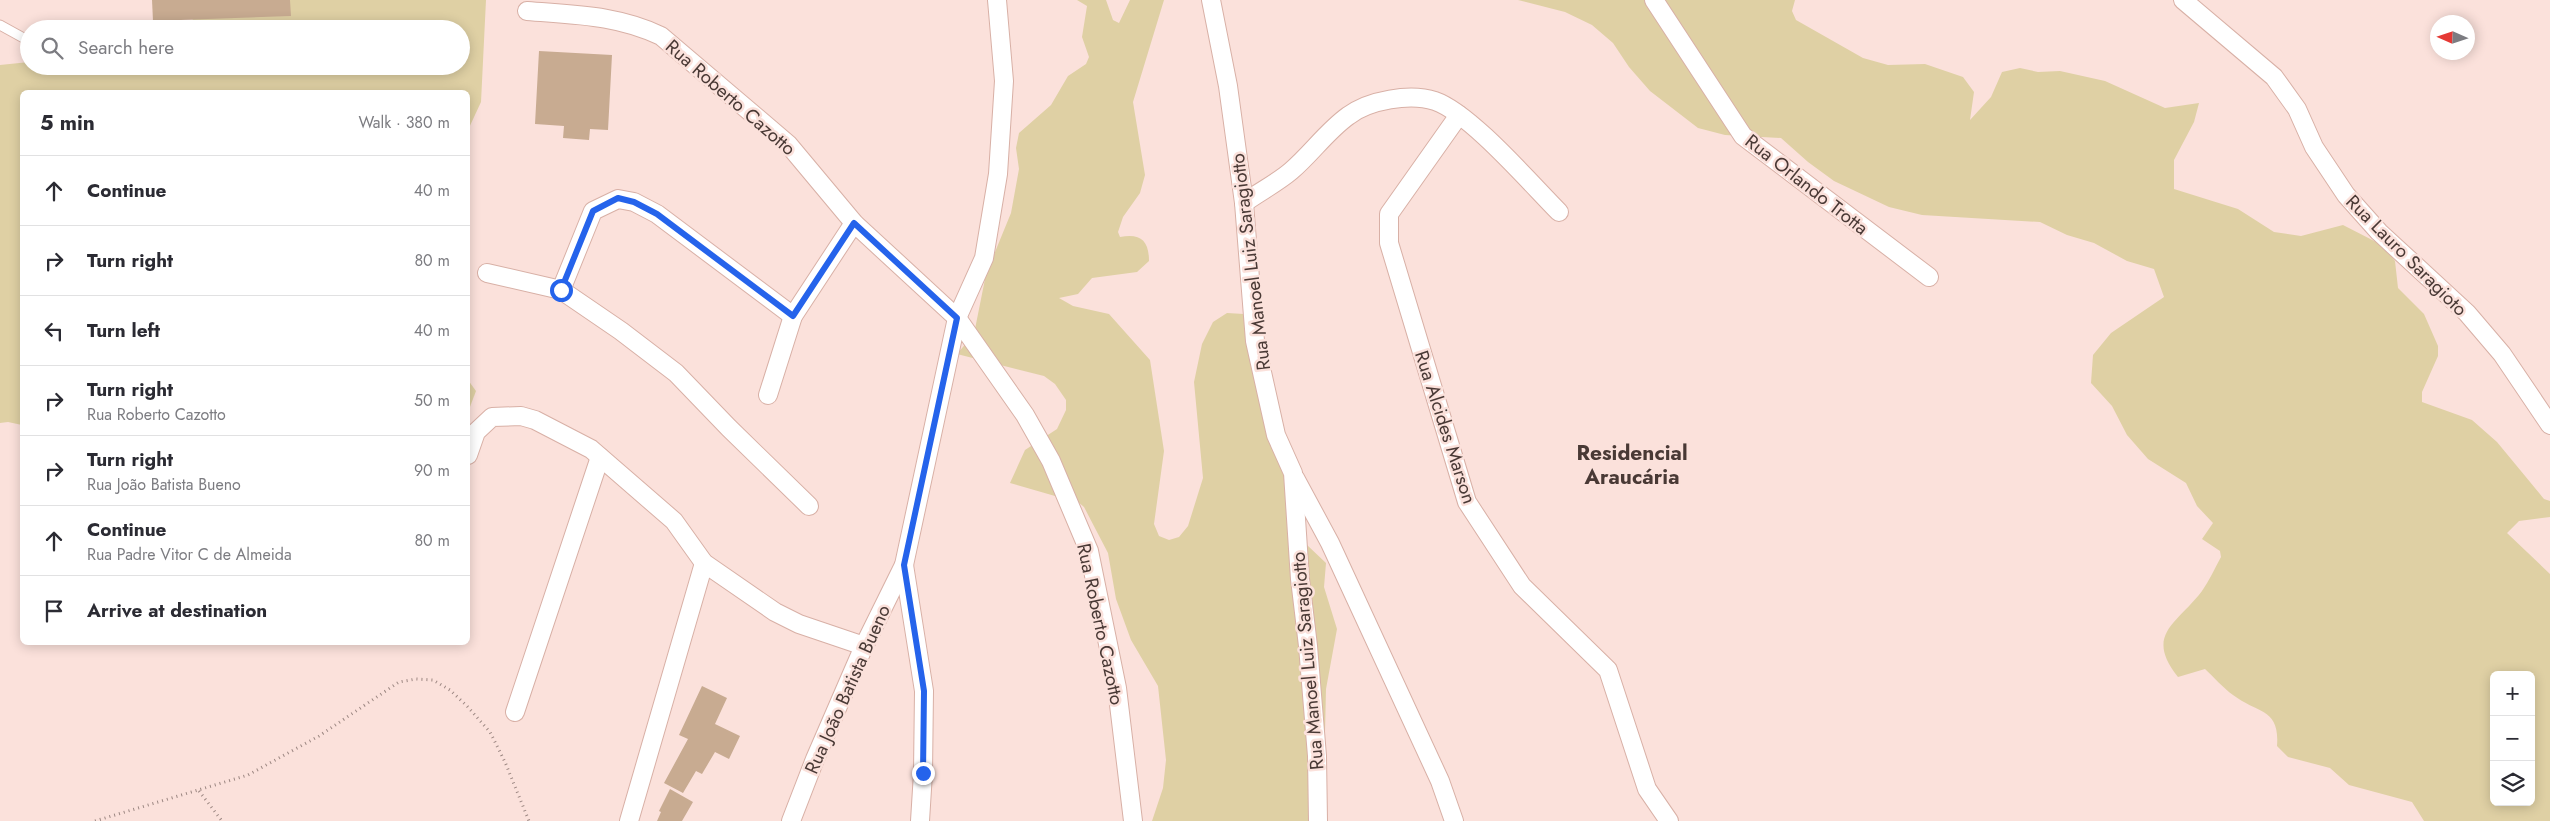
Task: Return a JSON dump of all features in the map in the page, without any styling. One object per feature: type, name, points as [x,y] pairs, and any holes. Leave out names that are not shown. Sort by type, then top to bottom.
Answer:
[{"type":"street","name":"Rua João Batista Bueno","points":[[791,821],[815,759],[864,646],[904,565],[957,318],[984,258],[998,174],[1004,81],[997,0]]},
{"type":"street","name":"Rua Manoel Luiz Saragiotto","points":[[1211,0],[1228,86],[1244,203],[1255,341],[1276,435],[1293,473],[1300,579],[1308,646],[1317,756],[1318,821]]},
{"type":"street","name":"Rua Orlando Trotta","points":[[1654,0],[1743,136],[1928,277]]},
{"type":"street","name":"Rua Lauro Saragioto","points":[[2183,0],[2274,77],[2297,109],[2314,147],[2346,196],[2379,232],[2467,313],[2502,354],[2550,425]]},
{"type":"street","name":"Rua Roberto Cazotto","points":[[527,11],[615,19],[637,25],[661,36],[788,144],[854,223],[957,318],[1025,415],[1051,461],[1090,551],[1117,688],[1134,821]]},
{"type":"street","points":[[1244,203],[1290,172],[1348,116],[1377,102],[1410,98],[1436,101],[1459,115],[1489,141],[1559,212]]},
{"type":"street","name":"Rua Alcides Marson","points":[[1459,115],[1389,214],[1389,243],[1467,502],[1522,586],[1608,670],[1647,789],[1669,821]]},
{"type":"street","points":[[561,290],[593,211],[618,198],[634,202],[657,214],[793,316]]},
{"type":"street","points":[[768,395],[793,316],[854,223]]},
{"type":"street","points":[[487,273],[561,290],[676,373],[809,506]]},
{"type":"street","points":[[470,449],[476,432],[492,416],[521,416],[535,420],[591,449],[674,521],[704,563],[775,612],[799,624],[864,646]]},
{"type":"street","points":[[515,712],[600,457]]},
{"type":"street","points":[[1293,473],[1330,543],[1440,780],[1454,821]]},
{"type":"street","points":[[629,821],[704,563]]},
{"type":"street","points":[[904,565],[924,691],[923,773],[920,821]]},
{"type":"lane","points":[[0,25],[20,36]]},
{"type":"path","points":[[95,821],[248,775],[268,766],[318,736],[399,682],[416,679],[433,680],[456,695],[490,732],[505,762],[529,821]]},
{"type":"path","points":[[199,791],[222,821]]},
{"type":"shaded area","points":[[192,0],[486,0],[481,102],[470,126],[470,90],[20,90],[20,425],[8,422],[0,423],[0,65],[20,63],[20,75],[470,75],[470,20],[193,20]]},
{"type":"shaded area","points":[[1077,0],[1106,0],[1113,20],[1119,23],[1130,0],[1164,0],[1133,102],[1145,175],[1140,193],[1123,217],[1118,232],[1120,237],[1133,236],[1142,240],[1149,254],[1149,261],[1137,272],[1092,278],[1078,294],[1059,298],[1073,306],[1109,314],[1150,360],[1164,451],[1154,524],[1159,536],[1169,540],[1179,537],[1188,526],[1203,478],[1194,382],[1202,344],[1213,322],[1227,313],[1244,314],[1254,328],[1298,528],[1307,545],[1326,563],[1324,587],[1337,629],[1326,689],[1323,821],[1152,821],[1163,788],[1166,760],[1158,686],[1131,640],[1116,599],[1108,553],[1084,507],[1071,496],[1055,496],[1010,483],[1025,450],[1057,429],[1066,410],[1066,400],[1055,384],[1044,376],[957,354],[974,334],[986,274],[1011,213],[1019,169],[1016,148],[1019,133],[1051,105],[1068,76],[1086,64],[1089,57],[1082,37],[1087,6]]},
{"type":"shaded area","points":[[1518,0],[1795,0],[1792,11],[1796,20],[1863,58],[1888,65],[1925,64],[1963,77],[1974,92],[1970,120],[1991,97],[2002,72],[2020,68],[2038,72],[2060,71],[2105,81],[2165,108],[2199,103],[2194,122],[2174,160],[2174,189],[2238,209],[2274,232],[2301,236],[2343,225],[2382,245],[2395,261],[2398,288],[2424,314],[2438,346],[2438,356],[2422,392],[2422,402],[2472,420],[2497,442],[2544,499],[2550,501],[2550,517],[2519,521],[2507,533],[2550,574],[2550,821],[2424,821],[2412,802],[2349,785],[2330,768],[2288,757],[2277,746],[2277,734],[2271,718],[2266,713],[2233,695],[2205,669],[2178,677],[2168,662],[2164,650],[2164,640],[2174,621],[2202,591],[2221,557],[2220,551],[2202,539],[2213,523],[2197,506],[2186,483],[2148,459],[2127,435],[2112,406],[2091,383],[2093,355],[2111,333],[2164,297],[2154,269],[2127,261],[2094,243],[2067,235],[2040,222],[1922,215],[1889,207],[1834,181],[1808,162],[1781,138],[1725,135],[1698,128],[1650,91],[1629,67],[1613,43],[1592,25],[1565,12]]},
{"type":"shaded area","points":[[470,383],[476,391],[470,407]]},
{"type":"building","points":[[152,0],[290,0],[291,16],[153,20]]},
{"type":"building","points":[[539,51],[612,55],[608,130],[590,129],[589,140],[563,138],[564,126],[535,124]]},
{"type":"building","points":[[702,686],[727,698],[715,724],[740,736],[729,759],[715,752],[702,774],[696,771],[683,793],[664,783],[688,739],[679,735]]},
{"type":"building","points":[[670,789],[693,802],[682,821],[657,821],[661,812],[659,811]]},
{"type":"district","name":"Residencial Araucária","points":[[1632,465]]},
{"type":"route","points":[[561,290],[593,211],[618,198],[642,205],[657,214],[793,316],[854,223],[957,318],[904,565],[924,691],[923,773]]}]
